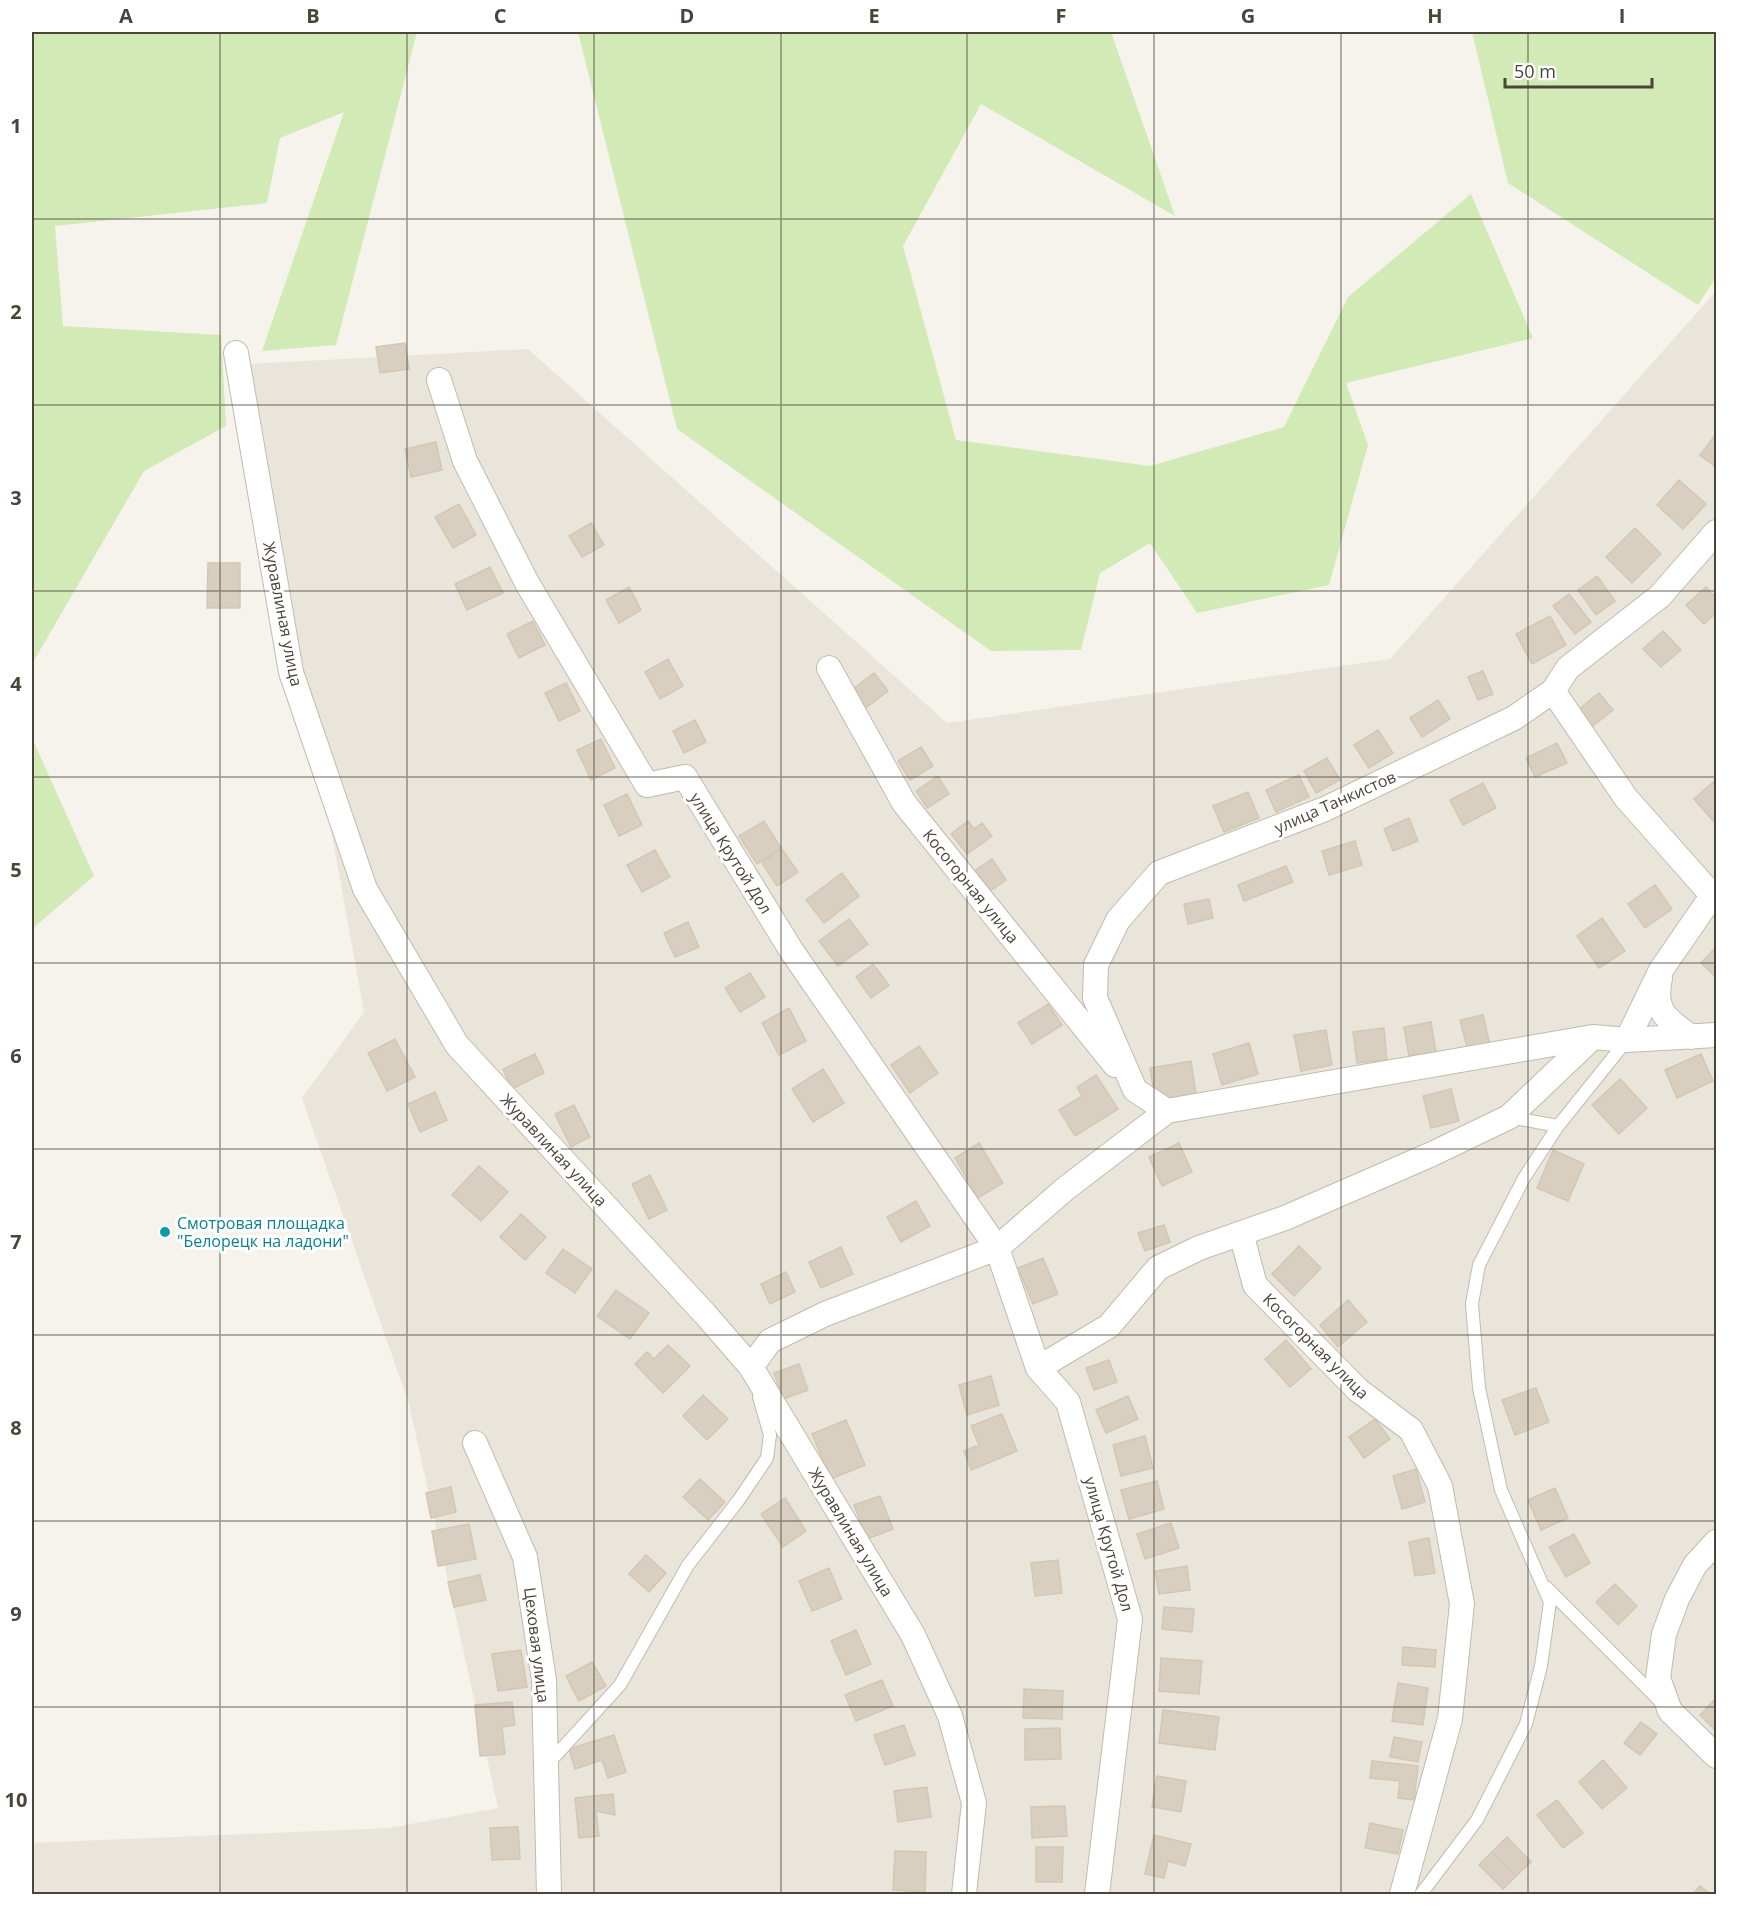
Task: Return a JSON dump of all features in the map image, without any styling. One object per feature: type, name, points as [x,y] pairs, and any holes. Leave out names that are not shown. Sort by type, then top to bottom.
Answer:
[{"type":"street","name":"Журавлиная улица","points":[[236,353],[291,672],[365,889],[457,1045],[751,1367],[913,1635],[950,1716],[974,1803],[964,1894]]},
{"type":"street","name":"улица Крутой Дол","points":[[439,380],[465,461],[527,583],[647,785],[685,777],[791,950],[997,1248],[1038,1368],[1068,1402],[1130,1619],[1097,1894]]},
{"type":"street","name":"улица Танкистов","points":[[1135,1090],[1095,998],[1096,965],[1118,920],[1159,873],[1324,809],[1515,718],[1553,691],[1568,668],[1660,596],[1716,532]]},
{"type":"street","name":"Косогорная улица","points":[[829,668],[904,803],[1135,1090]]},
{"type":"street","points":[[1553,691],[1626,798],[1714,892],[1661,970],[1627,1040]]},
{"type":"street","points":[[1661,970],[1657,993],[1660,1008],[1669,1021],[1692,1036]]},
{"type":"street","points":[[751,1367],[770,1341],[825,1314],[997,1248],[1065,1189],[1167,1111],[1593,1037],[1627,1040],[1716,1035]]},
{"type":"street","points":[[1038,1368],[1109,1326],[1158,1268],[1199,1248],[1295,1214],[1432,1154],[1509,1117],[1593,1037]]},
{"type":"street","points":[[1135,1090],[1167,1111]]},
{"type":"street","name":"Косогорная улица","points":[[1241,1233],[1255,1285],[1358,1390],[1411,1430],[1440,1486],[1462,1604],[1450,1719],[1402,1894]]},
{"type":"street","name":"Цеховая улица","points":[[475,1443],[525,1557],[544,1680],[549,1894]]},
{"type":"street","points":[[1716,1542],[1695,1565],[1677,1599],[1664,1634],[1658,1678],[1670,1711],[1716,1756]]},
{"type":"lane","points":[[1421,1894],[1477,1820],[1526,1724],[1541,1666],[1550,1602],[1501,1490],[1479,1388],[1472,1304],[1479,1265],[1524,1178],[1558,1126],[1627,1040]]},
{"type":"lane","points":[[1509,1117],[1558,1126]]},
{"type":"lane","points":[[546,1766],[620,1685],[688,1565],[738,1501],[767,1458],[770,1435],[751,1367]]},
{"type":"lane","points":[[1541,1582],[1670,1711]]},
{"type":"shaded area","points":[[1716,291],[1716,1894],[32,1894],[32,1843],[389,1828],[498,1808],[409,1404],[302,1098],[364,1012],[247,364],[528,349],[947,723],[1390,659]]},
{"type":"green space","points":[[32,32],[417,32],[336,345],[262,351],[344,112],[280,138],[267,203],[55,226],[63,326],[221,335],[226,426],[144,471],[32,664]]},
{"type":"green space","points":[[578,32],[1111,32],[1175,216],[981,104],[903,246],[956,440],[1150,466],[1284,427],[1348,297],[1471,194],[1533,338],[1346,383],[1368,445],[1329,585],[1197,613],[1150,543],[1100,573],[1081,650],[991,651],[677,429]]},
{"type":"green space","points":[[1472,32],[1716,32],[1716,277],[1698,305],[1508,183]]},
{"type":"green space","points":[[32,738],[94,876],[32,929]]},
{"type":"building","points":[[405,343],[409,369],[380,373],[376,347]]},
{"type":"building","points":[[1716,434],[1716,467],[1700,455]]},
{"type":"building","points":[[436,442],[442,470],[411,477],[405,449]]},
{"type":"building","points":[[1679,480],[1706,504],[1683,529],[1657,505]]},
{"type":"building","points":[[459,504],[476,535],[453,548],[435,517]]},
{"type":"building","points":[[591,523],[604,545],[582,557],[569,536]]},
{"type":"building","points":[[1635,528],[1661,554],[1632,583],[1606,557]]},
{"type":"building","points":[[208,563],[240,563],[240,608],[207,608]]},
{"type":"building","points":[[490,567],[503,593],[467,610],[455,584]]},
{"type":"building","points":[[1597,576],[1615,601],[1596,615],[1578,590]]},
{"type":"building","points":[[629,587],[641,610],[619,623],[606,600]]},
{"type":"building","points":[[1706,587],[1716,598],[1716,613],[1704,624],[1686,605]]},
{"type":"building","points":[[1569,594],[1591,622],[1575,634],[1553,606]]},
{"type":"building","points":[[1550,616],[1566,645],[1532,664],[1516,634]]},
{"type":"building","points":[[533,621],[545,645],[519,658],[507,634]]},
{"type":"building","points":[[1663,631],[1681,650],[1661,667],[1643,649]]},
{"type":"building","points":[[668,659],[683,686],[660,699],[645,672]]},
{"type":"building","points":[[1483,671],[1493,694],[1478,700],[1468,677]]},
{"type":"building","points":[[874,673],[888,691],[863,710],[849,692]]},
{"type":"building","points":[[566,683],[580,711],[559,721],[545,693]]},
{"type":"building","points":[[1599,693],[1613,710],[1588,730],[1574,713]]},
{"type":"building","points":[[1438,700],[1450,719],[1422,737],[1410,718]]},
{"type":"building","points":[[695,720],[706,742],[684,753],[673,731]]},
{"type":"building","points":[[1378,730],[1393,753],[1369,768],[1354,745]]},
{"type":"building","points":[[601,739],[615,768],[591,780],[577,750]]},
{"type":"building","points":[[1557,743],[1567,763],[1535,777],[1526,758]]},
{"type":"building","points":[[921,747],[933,766],[910,780],[898,761]]},
{"type":"building","points":[[1327,758],[1340,780],[1316,793],[1304,771]]},
{"type":"building","points":[[1299,775],[1309,797],[1276,812],[1266,790]]},
{"type":"building","points":[[938,776],[949,794],[927,808],[916,791]]},
{"type":"building","points":[[1713,782],[1716,786],[1716,824],[1694,799]]},
{"type":"building","points":[[1483,783],[1496,808],[1463,825],[1450,800]]},
{"type":"building","points":[[1248,792],[1259,818],[1224,832],[1213,806]]},
{"type":"building","points":[[627,794],[642,825],[619,836],[604,805]]},
{"type":"building","points":[[1409,818],[1418,841],[1393,851],[1384,829]]},
{"type":"building","points":[[764,821],[781,848],[757,864],[739,836]]},
{"type":"building","points":[[968,821],[974,829],[982,823],[992,836],[967,854],[951,834]]},
{"type":"building","points":[[1355,841],[1362,865],[1329,875],[1322,851]]},
{"type":"building","points":[[781,848],[798,872],[777,886],[762,863]]},
{"type":"building","points":[[655,850],[670,877],[642,892],[627,865]]},
{"type":"building","points":[[992,859],[1006,880],[987,893],[973,872]]},
{"type":"building","points":[[1286,866],[1293,882],[1244,901],[1238,885]]},
{"type":"building","points":[[842,873],[859,896],[824,923],[806,900]]},
{"type":"building","points":[[1655,885],[1672,909],[1645,928],[1628,904]]},
{"type":"building","points":[[1209,899],[1213,918],[1188,924],[1184,904]]},
{"type":"building","points":[[1602,918],[1625,951],[1599,968],[1577,936]]},
{"type":"building","points":[[849,919],[868,944],[838,966],[819,941]]},
{"type":"building","points":[[688,922],[699,947],[675,957],[664,933]]},
{"type":"building","points":[[1716,947],[1716,977],[1701,963]]},
{"type":"building","points":[[873,964],[889,985],[871,998],[856,977]]},
{"type":"building","points":[[750,973],[765,997],[740,1012],[725,988]]},
{"type":"building","points":[[1048,1004],[1062,1025],[1032,1044],[1018,1023]]},
{"type":"building","points":[[789,1008],[806,1041],[779,1055],[762,1023]]},
{"type":"building","points":[[1483,1015],[1490,1045],[1468,1051],[1460,1020]]},
{"type":"building","points":[[1431,1022],[1436,1052],[1409,1056],[1404,1027]]},
{"type":"building","points":[[1384,1028],[1387,1060],[1357,1063],[1353,1032]]},
{"type":"building","points":[[1326,1030],[1332,1065],[1301,1071],[1294,1035]]},
{"type":"building","points":[[395,1039],[415,1077],[387,1091],[368,1053]]},
{"type":"building","points":[[1249,1043],[1258,1074],[1222,1085],[1213,1054]]},
{"type":"building","points":[[919,1046],[938,1073],[910,1093],[891,1065]]},
{"type":"building","points":[[535,1054],[544,1073],[512,1089],[503,1069]]},
{"type":"building","points":[[1701,1054],[1713,1081],[1677,1098],[1665,1070]]},
{"type":"building","points":[[1191,1061],[1196,1094],[1155,1100],[1150,1068]]},
{"type":"building","points":[[823,1069],[844,1103],[813,1122],[792,1089]]},
{"type":"building","points":[[1096,1075],[1118,1109],[1075,1136],[1059,1110],[1082,1096],[1077,1087]]},
{"type":"building","points":[[1620,1079],[1647,1108],[1619,1134],[1592,1105]]},
{"type":"building","points":[[1451,1089],[1459,1121],[1431,1128],[1423,1096]]},
{"type":"building","points":[[435,1092],[447,1120],[420,1132],[408,1104]]},
{"type":"building","points":[[574,1105],[590,1137],[571,1147],[555,1114]]},
{"type":"building","points":[[979,1143],[1003,1183],[978,1198],[955,1158]]},
{"type":"building","points":[[1179,1143],[1192,1172],[1162,1186],[1149,1157]]},
{"type":"building","points":[[1553,1150],[1584,1164],[1568,1201],[1537,1188]]},
{"type":"building","points":[[479,1166],[508,1192],[481,1221],[452,1195]]},
{"type":"building","points":[[650,1175],[667,1210],[649,1219],[632,1184]]},
{"type":"building","points":[[916,1201],[930,1226],[901,1242],[887,1217]]},
{"type":"building","points":[[521,1214],[546,1237],[525,1260],[500,1237]]},
{"type":"building","points":[[1164,1225],[1170,1242],[1145,1251],[1138,1233]]},
{"type":"building","points":[[1299,1246],[1321,1268],[1294,1296],[1272,1274]]},
{"type":"building","points":[[841,1247],[853,1274],[821,1288],[809,1262]]},
{"type":"building","points":[[563,1249],[592,1269],[575,1293],[546,1273]]},
{"type":"building","points":[[1043,1258],[1058,1294],[1033,1304],[1018,1268]]},
{"type":"building","points":[[786,1272],[795,1292],[770,1304],[761,1284]]},
{"type":"building","points":[[616,1290],[649,1313],[630,1339],[597,1316]]},
{"type":"building","points":[[1348,1300],[1367,1322],[1338,1347],[1320,1325]]},
{"type":"building","points":[[1286,1340],[1311,1369],[1290,1387],[1265,1359]]},
{"type":"building","points":[[668,1345],[690,1366],[663,1393],[635,1364],[647,1352],[654,1359]]},
{"type":"building","points":[[1109,1360],[1117,1382],[1094,1390],[1086,1368]]},
{"type":"building","points":[[799,1364],[808,1390],[783,1399],[774,1373]]},
{"type":"building","points":[[991,1376],[999,1405],[967,1415],[959,1385]]},
{"type":"building","points":[[1536,1388],[1549,1422],[1515,1435],[1502,1400]]},
{"type":"building","points":[[703,1395],[728,1419],[707,1440],[683,1416]]},
{"type":"building","points":[[1128,1396],[1138,1419],[1106,1433],[1096,1410]]},
{"type":"building","points":[[1002,1414],[1017,1451],[971,1470],[964,1451],[979,1445],[971,1426]]},
{"type":"building","points":[[1375,1419],[1390,1439],[1364,1458],[1349,1437]]},
{"type":"building","points":[[846,1420],[865,1465],[831,1479],[812,1434]]},
{"type":"building","points":[[1145,1436],[1153,1468],[1121,1476],[1113,1445]]},
{"type":"building","points":[[1416,1469],[1425,1502],[1402,1509],[1393,1476]]},
{"type":"building","points":[[700,1479],[725,1502],[708,1520],[683,1497]]},
{"type":"building","points":[[1157,1481],[1164,1509],[1129,1519],[1121,1490]]},
{"type":"building","points":[[451,1487],[456,1512],[431,1518],[426,1493]]},
{"type":"building","points":[[1555,1488],[1568,1518],[1541,1530],[1528,1500]]},
{"type":"building","points":[[880,1496],[893,1529],[867,1539],[854,1505]]},
{"type":"building","points":[[785,1498],[806,1531],[783,1547],[761,1514]]},
{"type":"building","points":[[1171,1523],[1179,1548],[1145,1559],[1137,1534]]},
{"type":"building","points":[[469,1524],[476,1559],[438,1566],[432,1531]]},
{"type":"building","points":[[1574,1534],[1590,1563],[1566,1577],[1549,1547]]},
{"type":"building","points":[[1429,1538],[1435,1573],[1415,1576],[1409,1542]]},
{"type":"building","points":[[646,1555],[666,1573],[649,1592],[629,1574]]},
{"type":"building","points":[[1058,1560],[1062,1593],[1035,1596],[1031,1563]]},
{"type":"building","points":[[1187,1566],[1190,1590],[1159,1594],[1155,1571]]},
{"type":"building","points":[[829,1568],[842,1599],[812,1611],[799,1581]]},
{"type":"building","points":[[480,1575],[486,1600],[454,1607],[448,1582]]},
{"type":"building","points":[[1615,1584],[1637,1606],[1618,1625],[1596,1602]]},
{"type":"building","points":[[1164,1607],[1194,1609],[1192,1632],[1162,1629]]},
{"type":"building","points":[[856,1630],[871,1664],[846,1675],[831,1641]]},
{"type":"building","points":[[1403,1647],[1436,1650],[1435,1667],[1402,1665]]},
{"type":"building","points":[[521,1650],[527,1687],[498,1691],[492,1654]]},
{"type":"building","points":[[1161,1658],[1202,1661],[1199,1694],[1159,1691]]},
{"type":"building","points":[[592,1662],[606,1686],[579,1701],[566,1676]]},
{"type":"building","points":[[882,1680],[893,1706],[856,1721],[845,1695]]},
{"type":"building","points":[[1398,1683],[1428,1688],[1423,1725],[1392,1721]]},
{"type":"building","points":[[1024,1689],[1063,1691],[1062,1719],[1023,1718]]},
{"type":"building","points":[[1716,1698],[1716,1731],[1700,1715]]},
{"type":"building","points":[[512,1702],[515,1725],[502,1727],[505,1754],[480,1756],[475,1705]]},
{"type":"building","points":[[1163,1710],[1219,1717],[1215,1750],[1159,1743]]},
{"type":"building","points":[[1641,1722],[1657,1734],[1640,1755],[1624,1743]]},
{"type":"building","points":[[904,1725],[915,1755],[885,1765],[874,1735]]},
{"type":"building","points":[[1060,1728],[1061,1759],[1025,1760],[1025,1729]]},
{"type":"building","points":[[614,1735],[626,1772],[608,1778],[602,1760],[575,1769],[569,1749]]},
{"type":"building","points":[[1394,1737],[1422,1742],[1418,1762],[1390,1757]]},
{"type":"building","points":[[1603,1760],[1627,1788],[1602,1809],[1579,1782]]},
{"type":"building","points":[[1372,1761],[1418,1766],[1414,1800],[1398,1798],[1400,1781],[1370,1778]]},
{"type":"building","points":[[1157,1776],[1186,1781],[1181,1812],[1152,1807]]},
{"type":"building","points":[[927,1787],[931,1817],[898,1822],[894,1791]]},
{"type":"building","points":[[613,1794],[615,1815],[596,1811],[599,1836],[579,1838],[575,1798]]},
{"type":"building","points":[[1557,1800],[1583,1833],[1563,1848],[1537,1815]]},
{"type":"building","points":[[1065,1806],[1067,1836],[1032,1838],[1031,1807]]},
{"type":"building","points":[[1370,1823],[1403,1830],[1398,1854],[1365,1848]]},
{"type":"building","points":[[518,1827],[520,1859],[492,1860],[490,1828]]},
{"type":"building","points":[[1154,1835],[1191,1844],[1185,1866],[1168,1861],[1164,1878],[1145,1874]]},
{"type":"building","points":[[1507,1837],[1531,1862],[1516,1876],[1492,1852]]},
{"type":"building","points":[[1036,1847],[1063,1847],[1062,1882],[1036,1882]]},
{"type":"building","points":[[895,1851],[926,1852],[925,1892],[893,1890]]},
{"type":"building","points":[[1492,1852],[1516,1876],[1503,1889],[1479,1865]]},
{"type":"building","points":[[1700,1886],[1711,1894],[1693,1894]]},
{"type":"place","name":"Смотровая площадка \"Белорецк на ладони\"","points":[[165,1232]]}]
